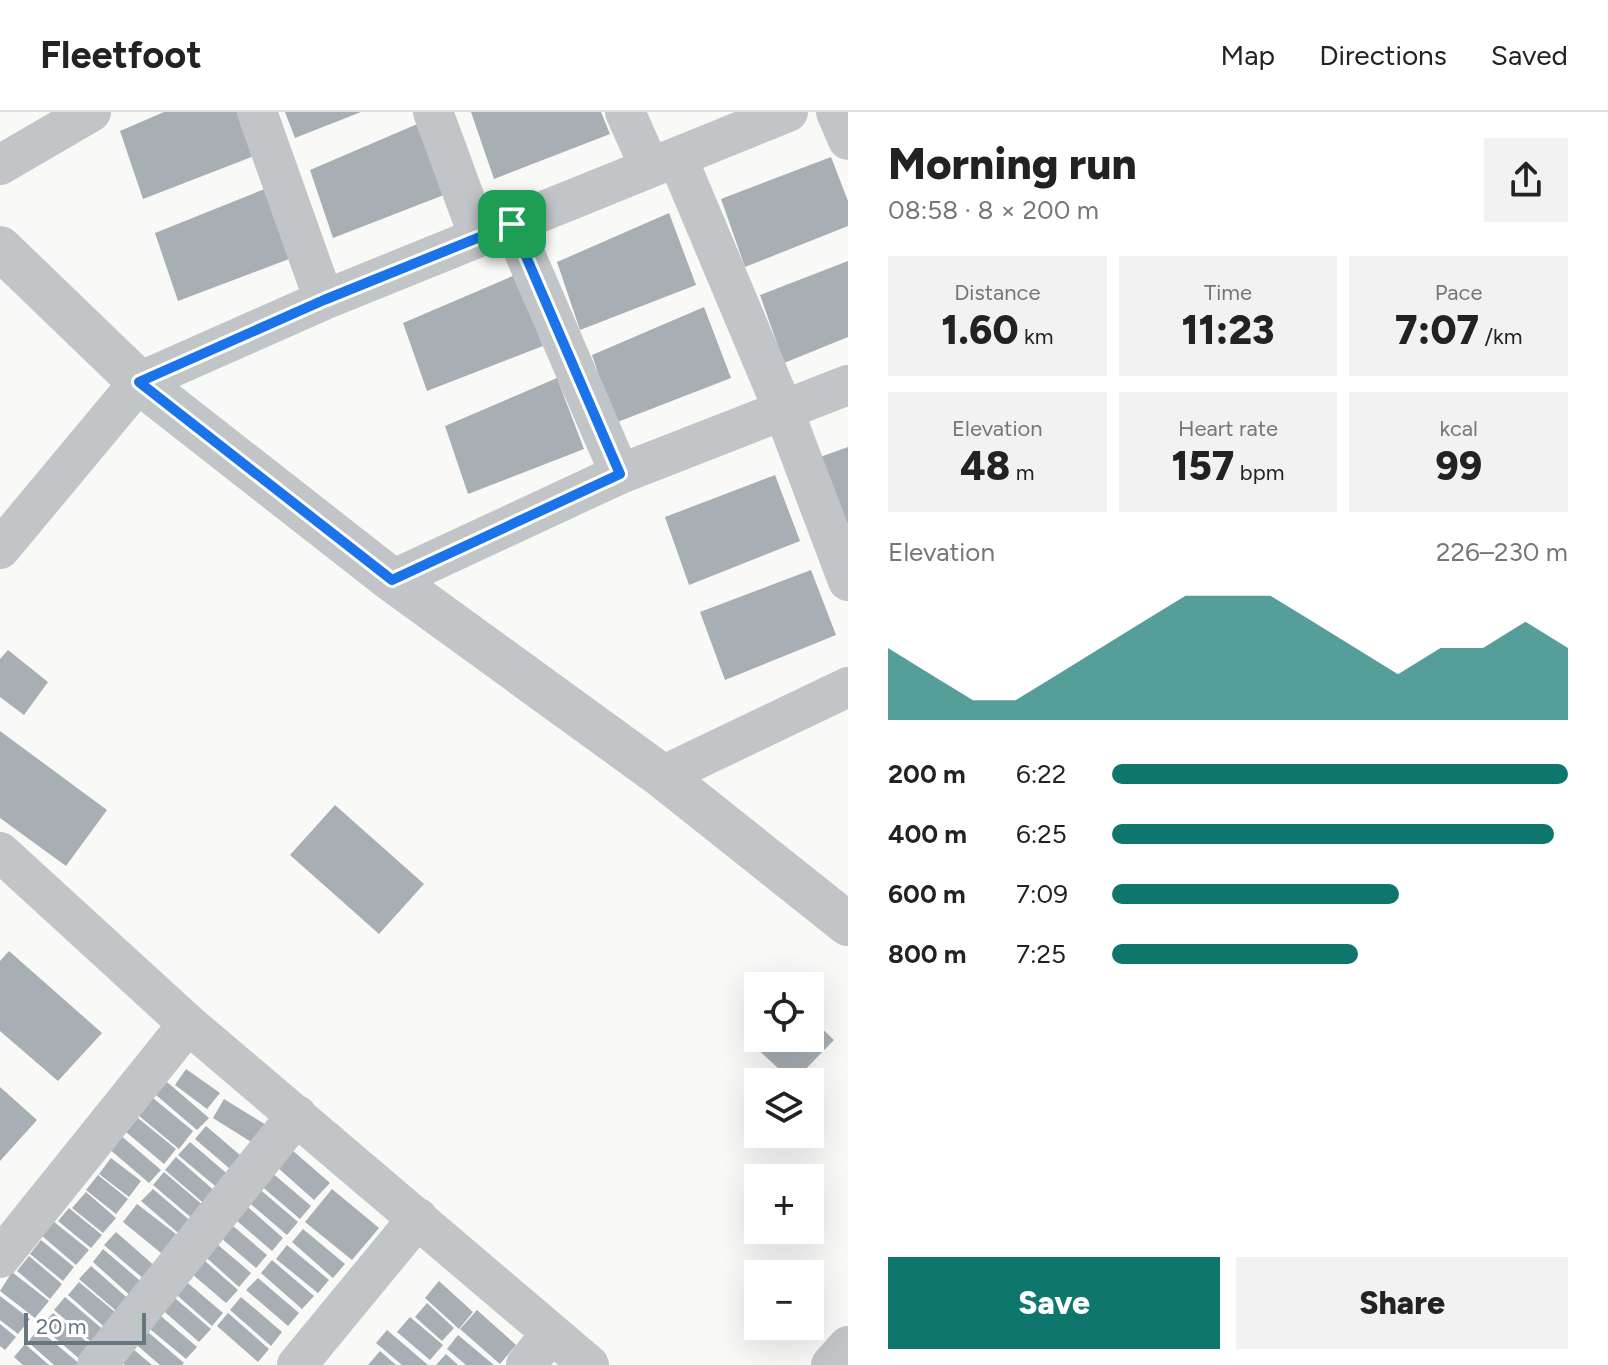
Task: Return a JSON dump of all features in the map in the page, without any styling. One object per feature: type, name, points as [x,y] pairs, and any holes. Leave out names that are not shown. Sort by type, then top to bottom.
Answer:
[{"type":"street","points":[[0,165],[91,112]]},
{"type":"street","points":[[257,112],[324,300]]},
{"type":"street","points":[[433,112],[620,474]]},
{"type":"street","points":[[625,112],[664,162],[783,409],[848,581]]},
{"type":"street","points":[[0,549],[139,382],[324,300],[788,112]]},
{"type":"street","points":[[836,112],[848,140]]},
{"type":"street","points":[[0,248],[139,382],[392,580],[662,776],[848,924]]},
{"type":"street","points":[[392,580],[620,474],[848,385]]},
{"type":"street","points":[[662,776],[848,687]]},
{"type":"street","points":[[4,864],[589,1365]]},
{"type":"street","points":[[0,1258],[188,1024]]},
{"type":"street","points":[[97,1365],[297,1115]]},
{"type":"street","points":[[297,1365],[418,1218]]},
{"type":"street","points":[[526,1365],[551,1333]]},
{"type":"street","points":[[831,1365],[848,1346]]},
{"type":"building","points":[[164,112],[243,112],[259,154],[143,199],[120,131]]},
{"type":"building","points":[[285,112],[361,112],[295,138]]},
{"type":"building","points":[[471,112],[601,112],[610,134],[494,179]]},
{"type":"building","points":[[422,122],[449,193],[333,238],[310,170]]},
{"type":"building","points":[[831,157],[848,201],[848,226],[745,267],[721,199]]},
{"type":"building","points":[[267,188],[297,256],[178,301],[155,233]]},
{"type":"building","points":[[669,213],[696,285],[580,330],[557,262]]},
{"type":"building","points":[[848,261],[848,337],[784,363],[760,295]]},
{"type":"building","points":[[515,275],[543,346],[427,391],[403,323]]},
{"type":"building","points":[[704,307],[731,378],[615,423],[592,355]]},
{"type":"building","points":[[557,378],[584,449],[468,494],[445,426]]},
{"type":"building","points":[[848,447],[848,523],[844,525],[820,457]]},
{"type":"building","points":[[775,475],[800,541],[689,585],[665,517]]},
{"type":"building","points":[[811,570],[836,635],[725,680],[700,612]]},
{"type":"building","points":[[8,650],[48,682],[24,715],[0,697],[0,659]]},
{"type":"building","points":[[0,731],[107,810],[66,866],[0,818]]},
{"type":"building","points":[[335,805],[424,884],[379,934],[290,855]]},
{"type":"building","points":[[9,951],[102,1033],[58,1081],[0,1031],[0,961]]},
{"type":"building","points":[[824,1030],[834,1040],[824,1050]]},
{"type":"building","points":[[761,1052],[822,1052],[807,1068],[778,1068]]},
{"type":"building","points":[[186,1069],[220,1093],[207,1109],[175,1085]]},
{"type":"building","points":[[167,1082],[209,1118],[197,1130],[156,1095]]},
{"type":"building","points":[[0,1087],[37,1120],[0,1161]]},
{"type":"building","points":[[153,1098],[193,1131],[179,1149],[138,1115]]},
{"type":"building","points":[[224,1099],[271,1128],[259,1147],[213,1118]]},
{"type":"building","points":[[138,1118],[176,1149],[164,1164],[126,1132]]},
{"type":"building","points":[[206,1126],[247,1161],[236,1174],[195,1139]]},
{"type":"building","points":[[119,1134],[161,1170],[149,1183],[108,1148]]},
{"type":"building","points":[[190,1142],[231,1177],[220,1190],[178,1155]]},
{"type":"building","points":[[292,1150],[330,1183],[314,1200],[277,1167]]},
{"type":"building","points":[[176,1157],[217,1193],[207,1206],[165,1170]]},
{"type":"building","points":[[111,1158],[141,1181],[129,1197],[99,1174]]},
{"type":"building","points":[[270,1171],[311,1206],[300,1219],[259,1184]]},
{"type":"building","points":[[164,1172],[205,1207],[194,1220],[153,1185]]},
{"type":"building","points":[[98,1175],[128,1199],[116,1214],[86,1190]]},
{"type":"building","points":[[257,1187],[298,1222],[287,1235],[246,1200]]},
{"type":"building","points":[[153,1189],[194,1224],[183,1237],[141,1201]]},
{"type":"building","points":[[332,1189],[379,1228],[352,1260],[305,1222]]},
{"type":"building","points":[[86,1192],[116,1218],[103,1233],[72,1208]]},
{"type":"building","points":[[242,1202],[283,1238],[272,1251],[230,1215]]},
{"type":"building","points":[[137,1204],[176,1234],[161,1253],[123,1222]]},
{"type":"building","points":[[69,1208],[102,1235],[91,1248],[58,1221]]},
{"type":"building","points":[[226,1220],[267,1255],[256,1268],[214,1232]]},
{"type":"building","points":[[53,1221],[89,1250],[76,1265],[41,1235]]},
{"type":"building","points":[[303,1229],[345,1264],[333,1278],[292,1242]]},
{"type":"building","points":[[116,1232],[157,1268],[145,1280],[104,1245]]},
{"type":"building","points":[[210,1238],[251,1273],[239,1287],[199,1251]]},
{"type":"building","points":[[41,1240],[74,1267],[63,1281],[30,1254]]},
{"type":"building","points":[[287,1245],[329,1280],[318,1293],[276,1259]]},
{"type":"building","points":[[103,1249],[145,1285],[133,1298],[93,1262]]},
{"type":"building","points":[[197,1254],[238,1290],[226,1303],[185,1268]]},
{"type":"building","points":[[29,1256],[62,1284],[50,1299],[17,1271]]},
{"type":"building","points":[[272,1260],[314,1296],[302,1309],[261,1273]]},
{"type":"building","points":[[91,1266],[132,1302],[121,1315],[79,1279]]},
{"type":"building","points":[[12,1272],[49,1301],[35,1318],[0,1291]]},
{"type":"building","points":[[182,1278],[223,1313],[212,1326],[171,1290]]},
{"type":"building","points":[[258,1278],[299,1313],[288,1326],[246,1290]]},
{"type":"building","points":[[439,1281],[473,1312],[459,1329],[425,1298]]},
{"type":"building","points":[[79,1282],[121,1317],[109,1331],[68,1295]]},
{"type":"building","points":[[169,1293],[211,1329],[199,1342],[158,1306]]},
{"type":"building","points":[[0,1296],[30,1319],[18,1334],[0,1320]]},
{"type":"building","points":[[65,1297],[106,1332],[95,1345],[54,1310]]},
{"type":"building","points":[[241,1297],[282,1332],[271,1346],[230,1310]]},
{"type":"building","points":[[427,1303],[454,1328],[442,1341],[415,1317]]},
{"type":"building","points":[[477,1310],[516,1345],[500,1364],[460,1329]]},
{"type":"building","points":[[155,1311],[197,1347],[186,1359],[144,1324]]},
{"type":"building","points":[[53,1313],[94,1348],[82,1361],[41,1326]]},
{"type":"building","points":[[228,1313],[269,1349],[258,1362],[217,1326]]},
{"type":"building","points":[[410,1317],[443,1345],[430,1360],[397,1332]]},
{"type":"building","points":[[0,1324],[16,1337],[5,1350],[0,1346]]},
{"type":"building","points":[[142,1327],[184,1363],[160,1365],[132,1341]]},
{"type":"building","points":[[38,1329],[81,1365],[54,1365],[28,1342]]},
{"type":"building","points":[[387,1330],[428,1365],[402,1365],[376,1343]]},
{"type":"building","points":[[458,1335],[494,1365],[466,1365],[447,1349]]},
{"type":"building","points":[[25,1344],[49,1365],[23,1365],[14,1357]]},
{"type":"building","points":[[127,1344],[152,1365],[125,1365],[115,1356]]},
{"type":"building","points":[[380,1351],[396,1365],[368,1365]]},
{"type":"building","points":[[446,1354],[458,1365],[436,1365]]},
{"type":"route","points":[[512,224],[620,474],[392,580],[139,382],[324,300],[512,224]]}]
